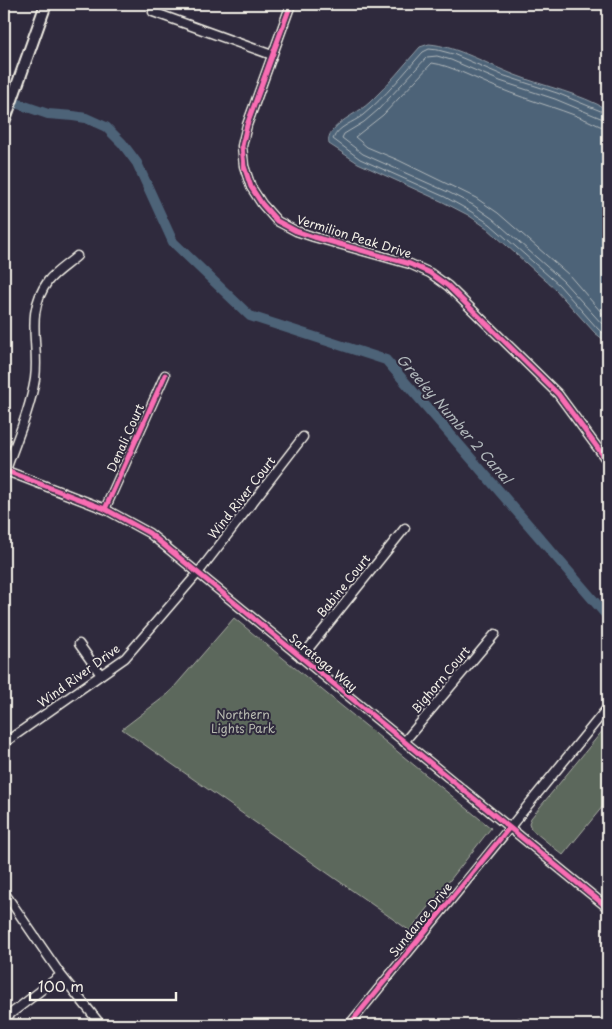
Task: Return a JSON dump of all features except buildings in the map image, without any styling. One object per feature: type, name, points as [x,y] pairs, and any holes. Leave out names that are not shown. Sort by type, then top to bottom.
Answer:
[{"type":"street","points":[[5,119],[46,4]]},
{"type":"street","name":"Vermilion Peak Drive","points":[[290,4],[247,125],[242,146],[244,166],[251,187],[262,204],[277,221],[296,231],[410,264],[430,273],[448,286],[558,394],[608,462]]},
{"type":"street","points":[[153,12],[272,55]]},
{"type":"street","points":[[5,470],[30,402],[35,378],[34,318],[36,306],[48,281],[77,256]]},
{"type":"street","name":"Denali Court","points":[[104,509],[166,375]]},
{"type":"street","name":"Wind River Court","points":[[198,573],[303,437]]},
{"type":"street","name":"Saratoga Way","points":[[5,470],[104,509],[149,533],[608,908]]},
{"type":"street","name":"Babine Court","points":[[302,658],[405,528]]},
{"type":"street","name":"Wind River Drive","points":[[4,743],[126,658],[198,573]]},
{"type":"street","name":"Bighorn Court","points":[[404,742],[495,634]]},
{"type":"street","points":[[79,644],[101,675]]},
{"type":"street","name":"Sundance Drive","points":[[349,1025],[608,707]]},
{"type":"street","points":[[4,892],[61,975],[100,1025]]},
{"type":"street","points":[[4,1016],[8,1015],[61,975]]},
{"type":"green space","name":"Northern Lights Park","points":[[234,618],[491,828],[410,931],[122,729],[168,694]]},
{"type":"green space","points":[[608,724],[608,800],[563,855],[531,829],[529,823],[531,818]]},
{"type":"water","points":[[429,44],[461,52],[515,75],[586,99],[608,110],[608,343],[595,333],[555,289],[487,228],[468,215],[443,202],[358,163],[329,144],[330,135],[336,126],[370,102],[420,47]]},
{"type":"waterway","name":"Greeley Number 2 Canal","points":[[4,99],[48,114],[86,118],[106,127],[122,143],[137,163],[173,242],[250,316],[386,360],[608,617]]},
{"type":"cycle path","points":[[291,4],[247,125],[242,146],[244,166],[251,187],[262,204],[277,221],[296,231],[410,264],[430,273],[448,286],[558,394],[608,462]]},
{"type":"cycle path","points":[[105,509],[165,375]]},
{"type":"cycle path","points":[[4,470],[105,509],[149,533],[608,908]]},
{"type":"cycle path","points":[[349,1025],[509,828]]}]
